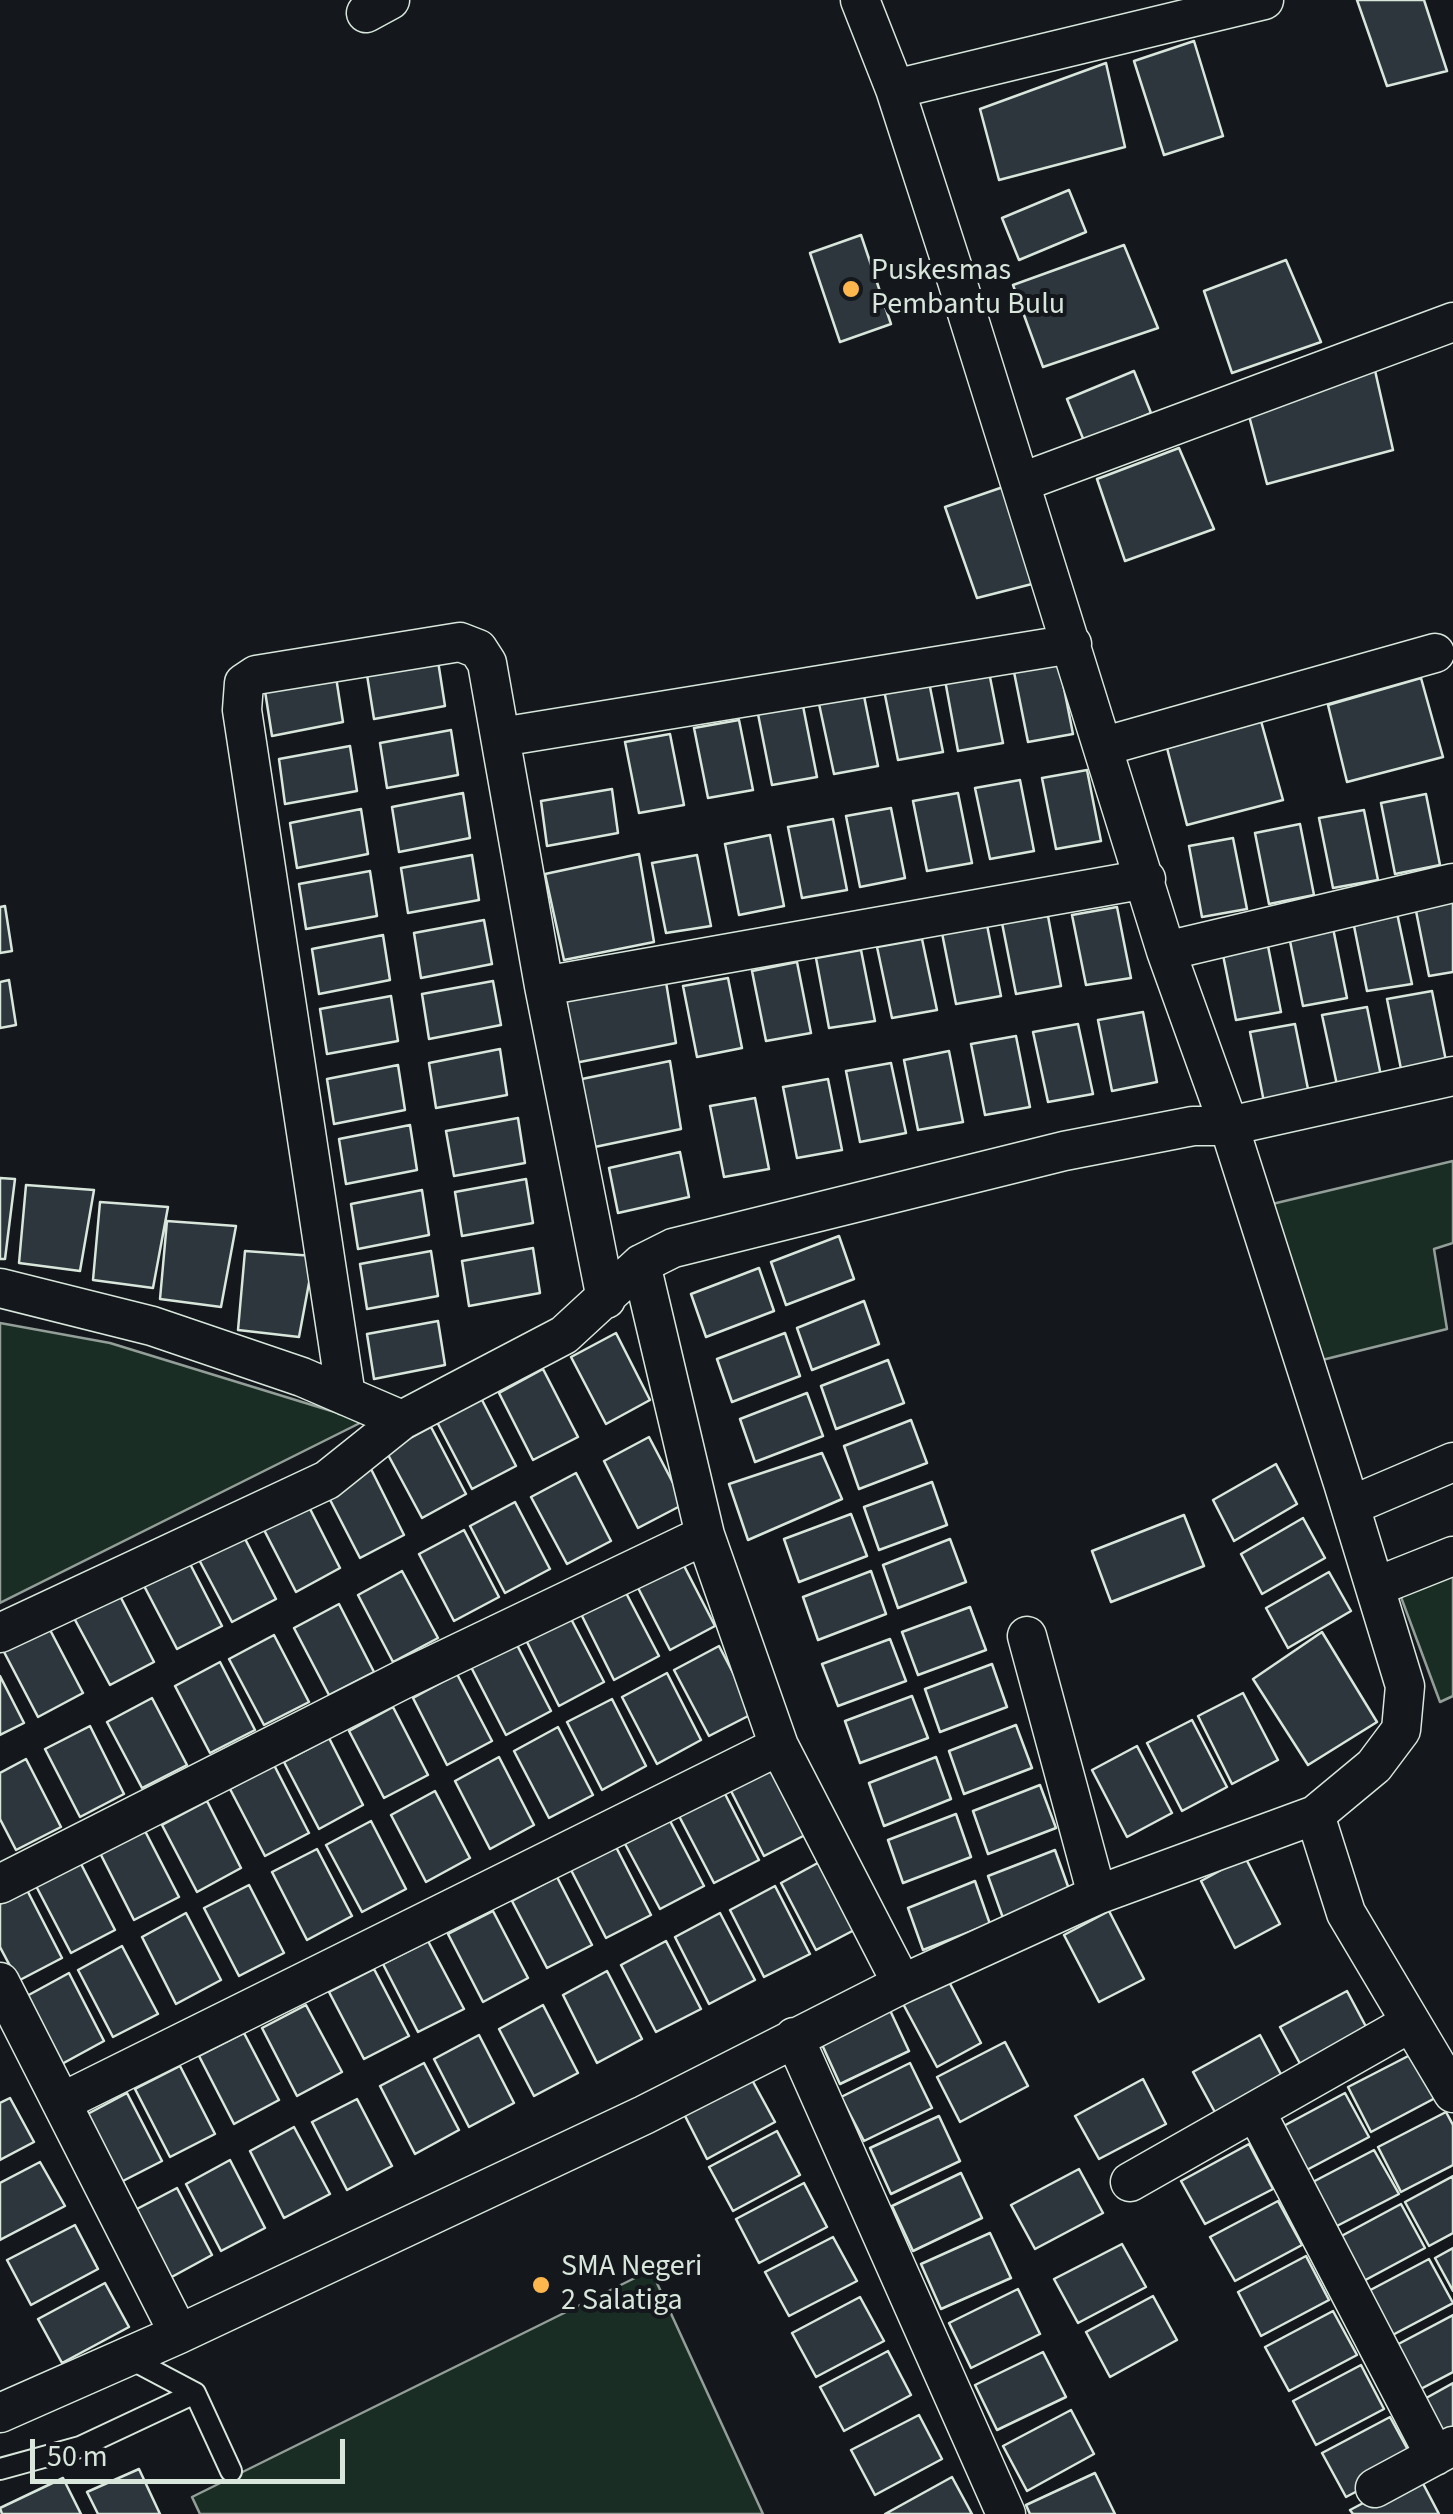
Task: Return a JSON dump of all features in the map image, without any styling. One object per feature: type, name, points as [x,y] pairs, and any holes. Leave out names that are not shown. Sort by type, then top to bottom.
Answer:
[{"type":"street","points":[[0,2413],[179,2334],[644,2115],[902,1984],[1097,1895],[1316,1816],[1374,1766],[1401,1730],[1405,1686],[1376,1588],[1229,1126],[1166,951],[1105,746],[895,89],[860,0]]},
{"type":"street","points":[[895,89],[1264,0]]},
{"type":"street","points":[[1022,482],[1453,322]]},
{"type":"street","points":[[346,1396],[242,710],[244,682],[256,675],[460,642],[478,648],[488,663],[544,986],[606,1299]]},
{"type":"street","points":[[501,737],[1072,644]]},
{"type":"street","points":[[1105,746],[1434,652]]},
{"type":"street","points":[[544,986],[1146,878]]},
{"type":"street","points":[[1166,951],[1453,883]]},
{"type":"street","points":[[0,1633],[327,1480],[402,1420],[564,1335],[642,1264],[673,1248],[1064,1151],[1193,1126],[1229,1126],[1453,1076]]},
{"type":"street","points":[[642,1264],[705,1534],[780,1746],[902,1984]]},
{"type":"street","points":[[0,1288],[152,1326],[402,1420]]},
{"type":"street","points":[[1350,1506],[1453,1462]]},
{"type":"street","points":[[0,1884],[402,1680],[705,1534]]},
{"type":"street","points":[[1376,1588],[1453,1556]]},
{"type":"street","points":[[1026,1636],[1097,1895]]},
{"type":"street","points":[[62,2102],[780,1746]]},
{"type":"street","points":[[1316,1816],[1346,1913],[1452,2088]]},
{"type":"street","points":[[0,1982],[179,2334]]},
{"type":"street","points":[[1130,2182],[1410,2023]]},
{"type":"street","points":[[794,2037],[1006,2514]]},
{"type":"street","points":[[1256,2112],[1444,2451],[1375,2488]]},
{"type":"lane","points":[[127,2357],[194,2393],[231,2471]]},
{"type":"lane","points":[[0,2469],[80,2447],[194,2393]]},
{"type":"green space","points":[[1453,1161],[1453,1243],[1434,1249],[1447,1329],[1318,1361],[1268,1205]]},
{"type":"green space","points":[[0,1323],[110,1343],[364,1421],[0,1603]]},
{"type":"green space","points":[[1453,1565],[1453,1696],[1440,1702],[1398,1589]]},
{"type":"green space","points":[[651,2270],[763,2514],[200,2514],[192,2497]]},
{"type":"building","points":[[1357,0],[1424,0],[1447,71],[1387,86]]},
{"type":"building","points":[[1194,41],[1223,136],[1164,155],[1134,61]]},
{"type":"building","points":[[1106,63],[1125,147],[999,180],[980,109]]},
{"type":"building","points":[[1069,190],[1086,232],[1019,260],[1002,218]]},
{"type":"building","name":"Puskesmas Pembantu Bulu","points":[[861,235],[891,324],[840,342],[810,253]]},
{"type":"building","points":[[1124,245],[1158,328],[1043,367],[1013,285]]},
{"type":"building","points":[[1286,260],[1321,342],[1232,373],[1204,291]]},
{"type":"building","points":[[1374,366],[1393,450],[1267,484],[1248,412]]},
{"type":"building","points":[[1134,371],[1151,413],[1084,441],[1067,399]]},
{"type":"building","points":[[1179,448],[1214,529],[1125,561],[1097,479]]},
{"type":"building","points":[[1006,486],[1036,583],[977,598],[945,507]]},
{"type":"building","points":[[438,661],[445,706],[374,719],[367,675]]},
{"type":"building","points":[[1059,663],[1073,734],[1028,742],[1014,672]]},
{"type":"building","points":[[989,672],[1003,743],[958,751],[945,680]]},
{"type":"building","points":[[336,677],[343,722],[272,736],[265,691]]},
{"type":"building","points":[[1421,678],[1443,757],[1347,782],[1328,705]]},
{"type":"building","points":[[929,682],[943,752],[898,760],[884,690]]},
{"type":"building","points":[[864,696],[878,766],[834,774],[819,704]]},
{"type":"building","points":[[803,706],[817,777],[772,785],[758,714]]},
{"type":"building","points":[[739,720],[753,790],[708,798],[694,728]]},
{"type":"building","points":[[1261,721],[1283,800],[1187,825],[1167,748]]},
{"type":"building","points":[[451,730],[458,775],[387,788],[380,743]]},
{"type":"building","points":[[670,734],[684,805],[639,813],[625,742]]},
{"type":"building","points":[[350,746],[357,791],[285,804],[279,759]]},
{"type":"building","points":[[1087,770],[1101,841],[1056,849],[1042,778]]},
{"type":"building","points":[[1020,780],[1034,851],[990,859],[975,788]]},
{"type":"building","points":[[612,789],[618,833],[547,846],[541,801]]},
{"type":"building","points":[[463,793],[470,838],[399,852],[392,807]]},
{"type":"building","points":[[958,793],[972,863],[927,871],[913,801]]},
{"type":"building","points":[[1426,794],[1440,865],[1395,874],[1381,803]]},
{"type":"building","points":[[891,808],[905,878],[860,887],[846,816]]},
{"type":"building","points":[[361,809],[368,854],[297,868],[290,823]]},
{"type":"building","points":[[1364,810],[1378,880],[1333,888],[1319,818]]},
{"type":"building","points":[[833,819],[847,890],[802,898],[788,827]]},
{"type":"building","points":[[1300,824],[1314,895],[1269,904],[1255,833]]},
{"type":"building","points":[[770,835],[784,906],[739,915],[725,844]]},
{"type":"building","points":[[1233,838],[1247,909],[1202,917],[1189,846]]},
{"type":"building","points":[[639,854],[654,942],[564,960],[545,874]]},
{"type":"building","points":[[472,855],[479,900],[408,913],[401,868]]},
{"type":"building","points":[[697,855],[711,926],[666,933],[652,863]]},
{"type":"building","points":[[370,871],[377,916],[306,929],[299,884]]},
{"type":"building","points":[[1453,899],[1453,972],[1429,976],[1415,906]]},
{"type":"building","points":[[5,906],[12,951],[0,953],[0,907]]},
{"type":"building","points":[[1117,907],[1131,978],[1086,985],[1072,915]]},
{"type":"building","points":[[1397,913],[1412,984],[1367,991],[1353,921]]},
{"type":"building","points":[[1048,916],[1061,986],[1016,994],[1002,923]]},
{"type":"building","points":[[484,920],[492,964],[421,978],[414,933]]},
{"type":"building","points":[[987,925],[1001,996],[956,1004],[942,933]]},
{"type":"building","points":[[1333,928],[1347,998],[1303,1006],[1289,936]]},
{"type":"building","points":[[383,935],[390,980],[319,994],[312,949]]},
{"type":"building","points":[[922,939],[937,1010],[892,1018],[877,947]]},
{"type":"building","points":[[1267,941],[1281,1012],[1236,1020],[1222,950]]},
{"type":"building","points":[[861,950],[875,1021],[829,1028],[816,958]]},
{"type":"building","points":[[797,962],[811,1033],[766,1041],[752,971]]},
{"type":"building","points":[[728,978],[742,1048],[697,1057],[683,986]]},
{"type":"building","points":[[9,980],[16,1025],[0,1028],[0,982]]},
{"type":"building","points":[[493,981],[501,1025],[429,1039],[422,994]]},
{"type":"building","points":[[666,982],[676,1043],[575,1063],[565,1000]]},
{"type":"building","points":[[1432,991],[1446,1061],[1401,1069],[1387,999]]},
{"type":"building","points":[[391,996],[398,1041],[327,1054],[320,1009]]},
{"type":"building","points":[[1367,1007],[1381,1076],[1337,1085],[1322,1015]]},
{"type":"building","points":[[1143,1012],[1157,1082],[1112,1091],[1098,1020]]},
{"type":"building","points":[[1078,1024],[1093,1094],[1048,1102],[1033,1032]]},
{"type":"building","points":[[1295,1024],[1309,1094],[1264,1102],[1250,1032]]},
{"type":"building","points":[[1016,1036],[1030,1107],[985,1115],[971,1044]]},
{"type":"building","points":[[500,1049],[507,1095],[436,1108],[429,1063]]},
{"type":"building","points":[[949,1051],[963,1122],[918,1130],[904,1060]]},
{"type":"building","points":[[670,1061],[681,1129],[590,1148],[577,1080]]},
{"type":"building","points":[[891,1063],[906,1133],[860,1142],[846,1071]]},
{"type":"building","points":[[398,1065],[405,1110],[334,1124],[327,1079]]},
{"type":"building","points":[[828,1079],[842,1150],[797,1158],[783,1087]]},
{"type":"building","points":[[755,1098],[769,1169],[724,1177],[710,1106]]},
{"type":"building","points":[[518,1118],[525,1163],[454,1176],[446,1131]]},
{"type":"building","points":[[410,1125],[417,1170],[346,1184],[339,1139]]},
{"type":"building","points":[[680,1152],[689,1197],[618,1213],[609,1168]]},
{"type":"building","points":[[0,1178],[15,1179],[5,1259],[0,1259]]},
{"type":"building","points":[[526,1179],[533,1223],[462,1236],[455,1192]]},
{"type":"building","points":[[26,1185],[94,1190],[80,1271],[19,1263]]},
{"type":"building","points":[[422,1190],[429,1235],[358,1249],[351,1204]]},
{"type":"building","points":[[100,1202],[168,1207],[153,1288],[93,1280]]},
{"type":"building","points":[[167,1221],[236,1226],[221,1307],[160,1299]]},
{"type":"building","points":[[839,1236],[854,1279],[786,1305],[771,1262]]},
{"type":"building","points":[[533,1248],[540,1293],[469,1306],[462,1261]]},
{"type":"building","points":[[245,1251],[314,1256],[299,1337],[238,1330]]},
{"type":"building","points":[[431,1251],[438,1296],[367,1309],[360,1264]]},
{"type":"building","points":[[759,1268],[774,1311],[706,1337],[691,1294]]},
{"type":"building","points":[[864,1301],[879,1344],[812,1370],[797,1328]]},
{"type":"building","points":[[438,1321],[445,1365],[374,1379],[367,1334]]},
{"type":"building","points":[[616,1333],[650,1400],[606,1424],[571,1357]]},
{"type":"building","points":[[785,1333],[800,1376],[732,1402],[717,1359]]},
{"type":"building","points":[[888,1360],[904,1403],[836,1429],[821,1386]]},
{"type":"building","points":[[543,1369],[578,1437],[533,1460],[499,1393]]},
{"type":"building","points":[[807,1393],[823,1436],[755,1462],[740,1419]]},
{"type":"building","points":[[481,1398],[516,1466],[472,1489],[437,1422]]},
{"type":"building","points":[[911,1420],[927,1463],[859,1489],[844,1446]]},
{"type":"building","points":[[431,1427],[466,1494],[422,1518],[386,1451]]},
{"type":"building","points":[[649,1437],[684,1504],[638,1528],[604,1461]]},
{"type":"building","points":[[822,1453],[842,1499],[748,1540],[729,1484]]},
{"type":"building","points":[[1276,1464],[1297,1504],[1234,1541],[1213,1500]]},
{"type":"building","points":[[370,1467],[404,1535],[360,1558],[325,1490]]},
{"type":"building","points":[[576,1473],[611,1541],[567,1564],[531,1497]]},
{"type":"building","points":[[932,1482],[947,1525],[879,1550],[864,1507]]},
{"type":"building","points":[[306,1501],[340,1568],[296,1592],[261,1524]]},
{"type":"building","points":[[515,1502],[550,1569],[505,1593],[470,1526]]},
{"type":"building","points":[[851,1514],[867,1556],[799,1582],[784,1539]]},
{"type":"building","points":[[1184,1515],[1204,1566],[1111,1602],[1092,1551]]},
{"type":"building","points":[[1303,1518],[1325,1558],[1262,1594],[1241,1554]]},
{"type":"building","points":[[464,1530],[499,1597],[454,1621],[419,1554]]},
{"type":"building","points":[[241,1531],[276,1599],[232,1622],[196,1554]]},
{"type":"building","points":[[950,1539],[966,1582],[898,1608],[883,1565]]},
{"type":"building","points":[[187,1558],[222,1626],[177,1649],[142,1582]]},
{"type":"building","points":[[680,1558],[715,1626],[670,1650],[635,1582]]},
{"type":"building","points":[[402,1571],[438,1638],[393,1662],[358,1595]]},
{"type":"building","points":[[871,1571],[886,1614],[818,1640],[803,1597]]},
{"type":"building","points":[[1329,1572],[1351,1611],[1288,1648],[1266,1608]]},
{"type":"building","points":[[624,1589],[659,1656],[614,1680],[580,1612]]},
{"type":"building","points":[[119,1594],[154,1662],[110,1685],[74,1618]]},
{"type":"building","points":[[339,1604],[374,1672],[329,1695],[294,1628]]},
{"type":"building","points":[[970,1607],[986,1650],[918,1675],[902,1632]]},
{"type":"building","points":[[569,1615],[604,1682],[559,1706],[525,1638]]},
{"type":"building","points":[[48,1626],[83,1693],[38,1717],[3,1650]]},
{"type":"building","points":[[1322,1632],[1377,1722],[1308,1765],[1253,1679]]},
{"type":"building","points":[[274,1635],[309,1702],[264,1725],[229,1659]]},
{"type":"building","points":[[890,1639],[906,1681],[838,1706],[822,1664]]},
{"type":"building","points":[[516,1643],[551,1711],[506,1735],[471,1667]]},
{"type":"building","points":[[719,1646],[754,1713],[709,1736],[674,1670]]},
{"type":"building","points":[[220,1662],[255,1730],[210,1753],[175,1686]]},
{"type":"building","points":[[992,1664],[1007,1707],[940,1732],[925,1689]]},
{"type":"building","points":[[667,1673],[701,1740],[657,1764],[622,1697]]},
{"type":"building","points":[[457,1674],[492,1741],[447,1765],[413,1698]]},
{"type":"building","points":[[0,1676],[24,1723],[0,1735]]},
{"type":"building","points":[[1243,1693],[1278,1760],[1232,1784],[1198,1716]]},
{"type":"building","points":[[912,1696],[928,1738],[860,1763],[845,1721]]},
{"type":"building","points":[[152,1698],[187,1765],[142,1788],[107,1722]]},
{"type":"building","points":[[612,1699],[646,1766],[602,1790],[567,1722]]},
{"type":"building","points":[[393,1707],[428,1775],[384,1798],[349,1731]]},
{"type":"building","points":[[1192,1720],[1227,1787],[1182,1811],[1147,1743]]},
{"type":"building","points":[[1016,1725],[1032,1768],[964,1794],[949,1751]]},
{"type":"building","points":[[90,1726],[124,1794],[80,1817],[45,1749]]},
{"type":"building","points":[[558,1727],[593,1795],[549,1818],[514,1751]]},
{"type":"building","points":[[329,1738],[363,1805],[319,1829],[284,1762]]},
{"type":"building","points":[[1137,1746],[1172,1813],[1127,1837],[1092,1770]]},
{"type":"building","points":[[499,1757],[534,1825],[490,1849],[455,1781]]},
{"type":"building","points":[[936,1757],[951,1799],[884,1826],[869,1783]]},
{"type":"building","points":[[26,1759],[61,1827],[16,1850],[0,1819],[0,1773]]},
{"type":"building","points":[[274,1765],[309,1833],[265,1856],[230,1789]]},
{"type":"building","points":[[774,1766],[809,1833],[764,1856],[730,1789]]},
{"type":"building","points":[[1040,1785],[1056,1828],[988,1854],[973,1811]]},
{"type":"building","points":[[435,1791],[470,1858],[426,1882],[391,1815]]},
{"type":"building","points":[[724,1792],[759,1860],[714,1883],[679,1816]]},
{"type":"building","points":[[207,1801],[241,1868],[197,1892],[162,1825]]},
{"type":"building","points":[[956,1814],[971,1857],[903,1883],[888,1840]]},
{"type":"building","points":[[669,1819],[704,1886],[660,1909],[624,1842]]},
{"type":"building","points":[[371,1821],[406,1889],[362,1912],[326,1845]]},
{"type":"building","points":[[144,1829],[179,1897],[134,1920],[100,1853]]},
{"type":"building","points":[[616,1847],[651,1915],[606,1938],[571,1870]]},
{"type":"building","points":[[317,1849],[352,1916],[307,1940],[272,1872]]},
{"type":"building","points":[[1055,1850],[1070,1892],[1003,1918],[988,1876]]},
{"type":"building","points":[[1245,1857],[1280,1924],[1235,1948],[1201,1881]]},
{"type":"building","points":[[825,1859],[860,1927],[816,1950],[781,1883]]},
{"type":"building","points":[[80,1862],[115,1930],[71,1953],[36,1886]]},
{"type":"building","points":[[557,1877],[592,1945],[547,1968],[512,1901]]},
{"type":"building","points":[[975,1881],[990,1924],[923,1950],[908,1908]]},
{"type":"building","points":[[249,1885],[284,1953],[239,1976],[204,1908]]},
{"type":"building","points":[[775,1886],[810,1954],[764,1977],[730,1910]]},
{"type":"building","points":[[27,1890],[62,1958],[18,1981],[0,1947],[0,1904]]},
{"type":"building","points":[[493,1911],[528,1978],[483,2002],[448,1934]]},
{"type":"building","points":[[1109,1911],[1144,1979],[1099,2002],[1064,1935]]},
{"type":"building","points":[[186,1913],[221,1980],[176,2004],[142,1937]]},
{"type":"building","points":[[720,1913],[755,1980],[709,2004],[675,1937]]},
{"type":"building","points":[[428,1941],[464,2009],[418,2032],[383,1964]]},
{"type":"building","points":[[666,1941],[701,2009],[656,2032],[621,1965]]},
{"type":"building","points":[[122,1946],[158,2014],[113,2037],[78,1970]]},
{"type":"building","points":[[374,1969],[409,2036],[364,2059],[329,1992]]},
{"type":"building","points":[[607,1971],[642,2039],[597,2063],[563,1995]]},
{"type":"building","points":[[69,1973],[104,2041],[60,2065],[25,1997]]},
{"type":"building","points":[[946,1976],[981,2043],[937,2067],[901,2000]]},
{"type":"building","points":[[1347,1991],[1371,2036],[1304,2071],[1280,2027]]},
{"type":"building","points":[[306,2005],[342,2072],[297,2096],[262,2028]]},
{"type":"building","points":[[543,2005],[578,2073],[534,2096],[499,2029]]},
{"type":"building","points":[[888,2006],[909,2051],[840,2084],[819,2038]]},
{"type":"building","points":[[244,2033],[279,2100],[234,2124],[199,2056]]},
{"type":"building","points":[[479,2035],[514,2103],[469,2127],[434,2059]]},
{"type":"building","points":[[1260,2035],[1284,2080],[1217,2116],[1193,2072]]},
{"type":"building","points":[[1005,2042],[1028,2086],[960,2122],[937,2077]]},
{"type":"building","points":[[1416,2052],[1439,2096],[1371,2132],[1348,2087]]},
{"type":"building","points":[[424,2063],[459,2130],[415,2154],[380,2086]]},
{"type":"building","points":[[910,2063],[932,2108],[864,2141],[841,2097]]},
{"type":"building","points":[[180,2066],[215,2134],[170,2157],[135,2089]]},
{"type":"building","points":[[751,2078],[775,2122],[707,2159],[684,2114]]},
{"type":"building","points":[[1143,2079],[1166,2124],[1099,2159],[1075,2116]]},
{"type":"building","points":[[127,2093],[162,2161],[117,2184],[82,2117]]},
{"type":"building","points":[[1345,2093],[1369,2137],[1301,2173],[1278,2129]]},
{"type":"building","points":[[10,2098],[34,2142],[0,2160],[0,2103]]},
{"type":"building","points":[[357,2099],[392,2166],[347,2190],[312,2122]]},
{"type":"building","points":[[1446,2112],[1453,2125],[1453,2165],[1401,2192],[1378,2147]]},
{"type":"building","points":[[939,2116],[960,2161],[891,2194],[870,2148]]},
{"type":"building","points":[[294,2127],[330,2194],[284,2218],[250,2151]]},
{"type":"building","points":[[777,2131],[800,2175],[733,2211],[709,2167]]},
{"type":"building","points":[[1249,2144],[1273,2189],[1205,2224],[1181,2181]]},
{"type":"building","points":[[1374,2150],[1399,2194],[1331,2229],[1307,2185]]},
{"type":"building","points":[[230,2160],[265,2228],[221,2251],[186,2184]]},
{"type":"building","points":[[40,2162],[65,2206],[0,2240],[0,2183]]},
{"type":"building","points":[[1079,2169],[1103,2213],[1035,2249],[1011,2205]]},
{"type":"building","points":[[961,2173],[982,2218],[913,2251],[892,2206]]},
{"type":"building","points":[[1453,2176],[1453,2233],[1429,2246],[1405,2202]]},
{"type":"building","points":[[804,2183],[827,2227],[759,2263],[736,2219]]},
{"type":"building","points":[[177,2188],[212,2255],[168,2279],[133,2211]]},
{"type":"building","points":[[1278,2201],[1302,2245],[1235,2281],[1210,2237]]},
{"type":"building","points":[[1401,2204],[1425,2248],[1358,2284],[1334,2240]]},
{"type":"building","points":[[75,2225],[98,2269],[31,2305],[7,2260]]},
{"type":"building","points":[[990,2233],[1011,2278],[941,2309],[921,2264]]},
{"type":"building","points":[[833,2237],[857,2281],[789,2316],[765,2272]]},
{"type":"building","points":[[1122,2244],[1146,2287],[1078,2323],[1054,2279]]},
{"type":"building","points":[[1453,2248],[1453,2291],[1435,2258]]},
{"type":"building","points":[[1306,2256],[1329,2300],[1261,2336],[1238,2292]]},
{"type":"building","points":[[1429,2259],[1453,2303],[1385,2339],[1361,2295]]},
{"type":"building","points":[[105,2283],[129,2327],[62,2363],[38,2319]]},
{"type":"building","points":[[1018,2289],[1040,2334],[971,2368],[949,2323]]},
{"type":"building","points":[[1153,2296],[1177,2340],[1110,2377],[1086,2332]]},
{"type":"building","points":[[860,2297],[884,2341],[816,2377],[792,2333]]},
{"type":"building","points":[[1333,2311],[1357,2355],[1289,2391],[1265,2347]]},
{"type":"building","points":[[1453,2315],[1453,2372],[1413,2393],[1389,2349]]},
{"type":"building","points":[[888,2351],[911,2395],[844,2431],[820,2387]]},
{"type":"building","points":[[1043,2352],[1066,2397],[997,2430],[975,2385]]},
{"type":"building","points":[[1361,2365],[1384,2409],[1316,2445],[1293,2401]]},
{"type":"building","points":[[1453,2383],[1453,2440],[1442,2446],[1419,2402]]},
{"type":"building","points":[[1071,2410],[1094,2454],[1027,2491],[1003,2446]]},
{"type":"building","points":[[919,2415],[942,2459],[875,2495],[851,2450]]},
{"type":"building","points":[[1390,2417],[1414,2461],[1346,2497],[1322,2453]]},
{"type":"building","points":[[139,2469],[160,2514],[98,2514],[87,2492]]},
{"type":"building","points":[[1095,2473],[1115,2514],[1030,2514],[1026,2505]]},
{"type":"building","points":[[1418,2474],[1439,2514],[1353,2514],[1350,2510]]},
{"type":"building","points":[[952,2477],[972,2514],[885,2514]]},
{"type":"building","points":[[63,2478],[81,2514],[2,2514],[0,2508]]},
{"type":"place","name":"Puskesmas Pembantu Bulu","points":[[851,289]]},
{"type":"place","name":"SMA Negeri 2 Salatiga","points":[[541,2285]]}]
